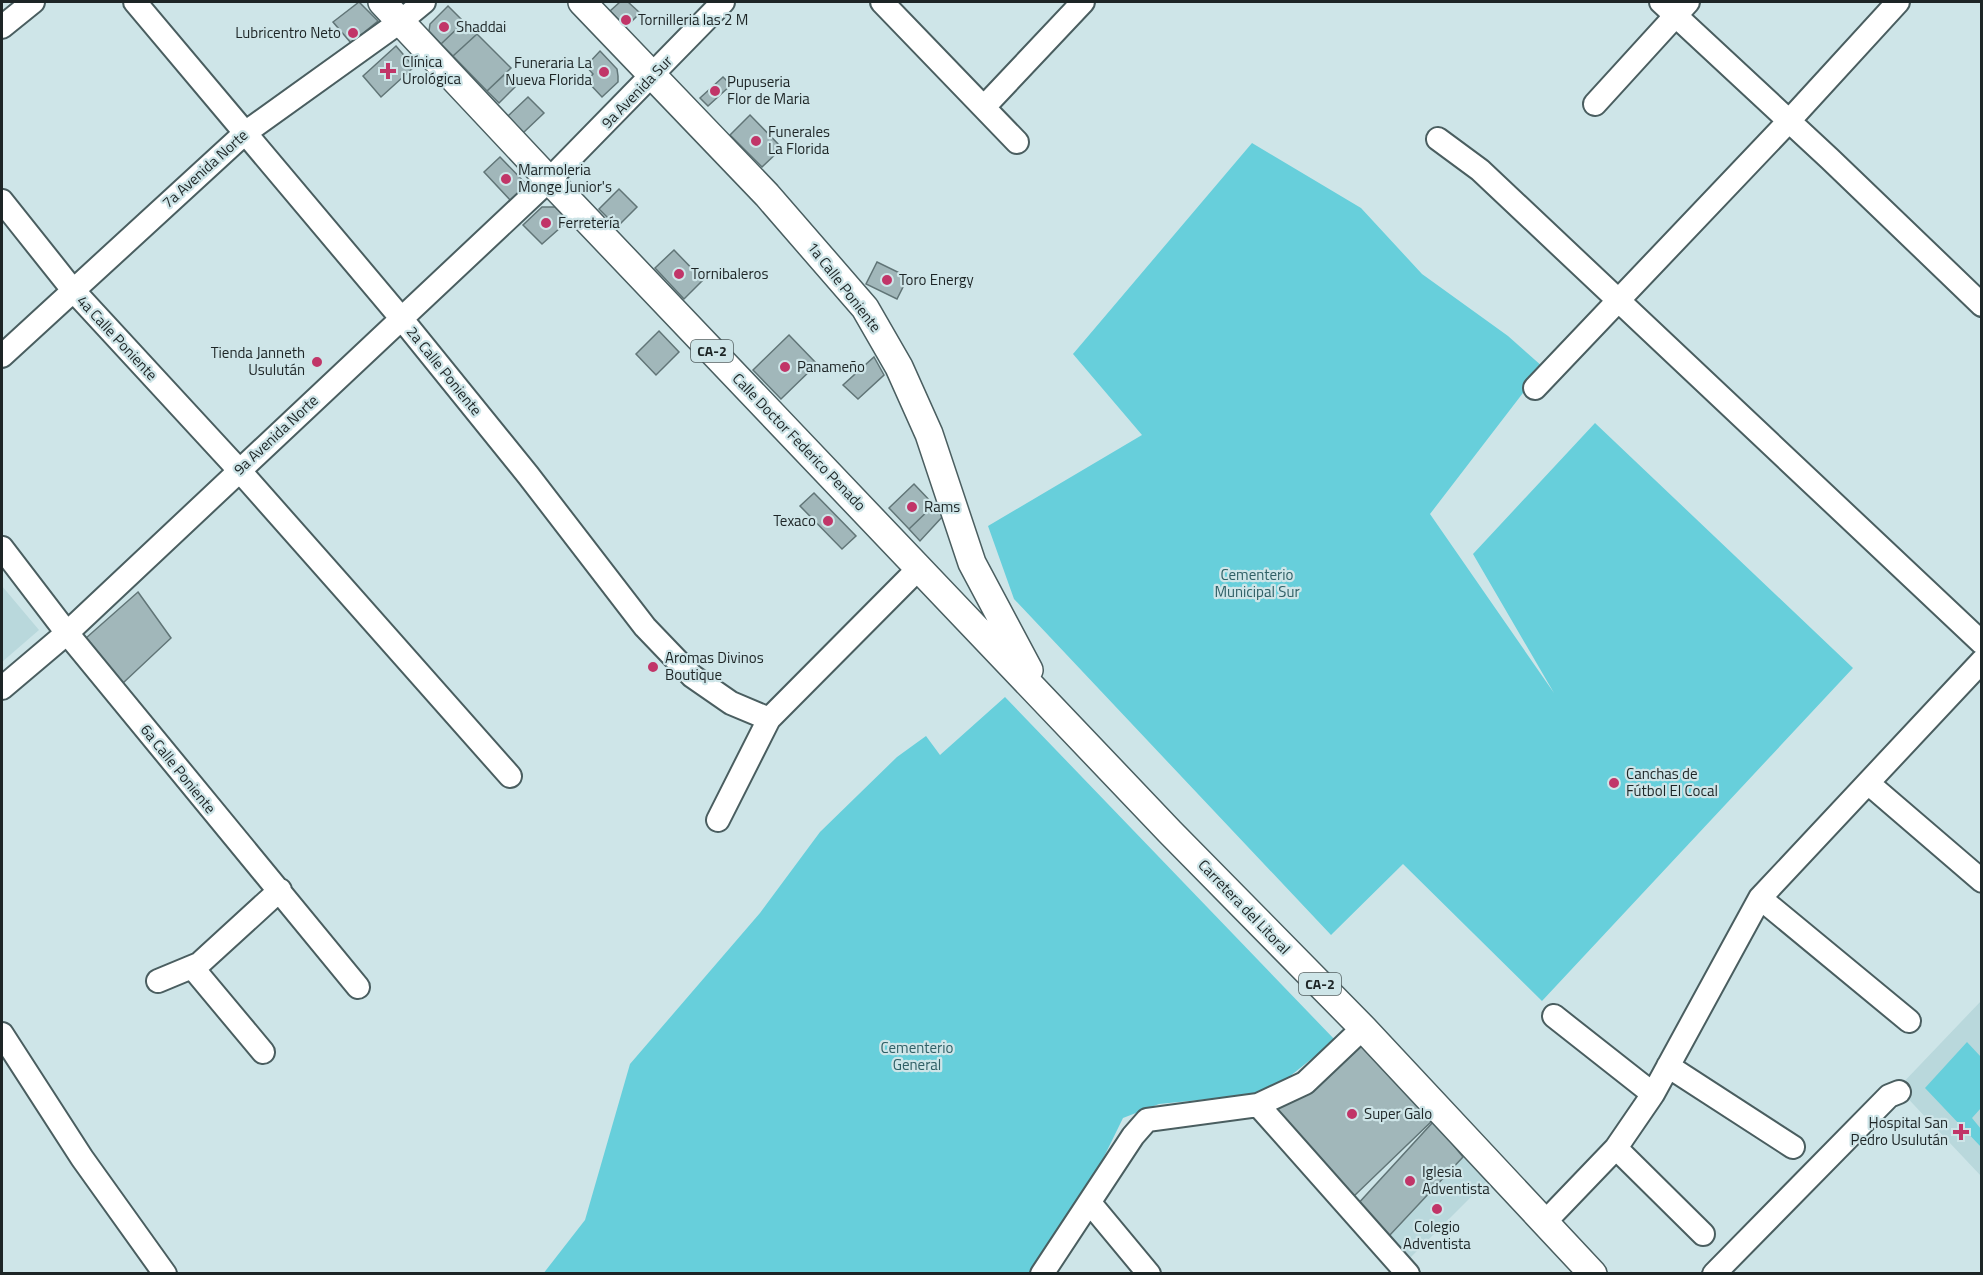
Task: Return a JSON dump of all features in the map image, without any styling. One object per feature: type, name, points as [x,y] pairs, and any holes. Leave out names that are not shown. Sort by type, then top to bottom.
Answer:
[{"type":"main road","name":"Calle Doctor Federico Penado","points":[[382,2],[549,180],[1044,697]]},
{"type":"main road","name":"1a Calle Poniente","points":[[582,2],[767,195],[865,308],[899,367],[924,425],[972,563],[1044,697]]},
{"type":"main road","points":[[924,573],[957,580],[972,563]]},
{"type":"main road","name":"Carretera del Litoral","points":[[1044,697],[1170,832],[1363,1028],[1593,1274]]},
{"type":"street","points":[[2,27],[33,2]]},
{"type":"street","name":"2a Calle Poniente","points":[[135,2],[401,318],[528,475],[645,627],[692,676],[731,703],[769,719]]},
{"type":"street","name":"7a Avenida Norte","points":[[2,356],[72,289],[245,133],[424,2]]},
{"type":"street","name":"9a Avenida Sur","points":[[549,180],[723,2]]},
{"type":"street","points":[[882,2],[1017,142]]},
{"type":"street","points":[[984,107],[1083,2]]},
{"type":"street","points":[[1535,388],[1789,121],[1898,2]]},
{"type":"street","points":[[1595,104],[1675,6],[1789,121],[1982,305]]},
{"type":"street","points":[[1438,139],[1480,170],[1617,302],[1982,643]]},
{"type":"street","name":"9a Avenida Norte","points":[[2,688],[67,633],[549,180]]},
{"type":"street","name":"4a Calle Poniente","points":[[2,201],[72,289],[239,470],[510,776]]},
{"type":"street","name":"6a Calle Poniente","points":[[2,548],[67,633],[358,987]]},
{"type":"street","points":[[718,820],[769,719],[924,573]]},
{"type":"street","points":[[1545,1222],[1616,1148],[1653,1094],[1761,898],[1982,661]]},
{"type":"street","points":[[1868,783],[1982,881]]},
{"type":"street","points":[[158,981],[192,967],[280,890]]},
{"type":"street","points":[[1761,898],[1909,1021]]},
{"type":"street","points":[[192,967],[263,1052]]},
{"type":"street","points":[[1554,1016],[1653,1094]]},
{"type":"street","points":[[1042,1274],[1133,1136],[1147,1120],[1258,1105],[1305,1083],[1363,1028]]},
{"type":"street","points":[[2,1034],[82,1158],[165,1274]]},
{"type":"street","points":[[1668,1066],[1793,1147]]},
{"type":"street","points":[[1714,1274],[1889,1096],[1899,1092]]},
{"type":"street","points":[[1258,1105],[1408,1274]]},
{"type":"street","points":[[1616,1148],[1702,1234]]},
{"type":"street","points":[[1090,1203],[1149,1274]]},
{"type":"shaded area","points":[[2,586],[39,630],[2,662]]},
{"type":"shaded area","name":"Hospital San Pedro Usulután","points":[[1981,1001],[1981,1176],[1898,1088]]},
{"type":"shaded area","name":"Colegio Adventista","points":[[1463,1157],[1487,1181],[1407,1261],[1389,1236]]},
{"type":"green space","name":"Cementerio Municipal Sur","points":[[1252,143],[1361,208],[1422,274],[1508,336],[1543,367],[1430,514],[1554,693],[1473,554],[1595,423],[1853,668],[1542,1001],[1403,864],[1331,935],[1014,599],[988,526],[1142,435],[1073,354]]},
{"type":"green space","name":"Cementerio General","points":[[1005,697],[1335,1040],[1269,1093],[1159,1104],[1123,1118],[1097,1171],[1030,1273],[543,1274],[585,1220],[630,1064],[760,913],[820,832],[897,757],[926,736],[940,755]]},
{"type":"green space","points":[[1967,1042],[1981,1057],[1981,1108],[1972,1118],[1981,1129],[1981,1147],[1925,1088]]},
{"type":"building","name":"Lubricentro Neto","points":[[359,2],[378,21],[351,43],[333,22]]},
{"type":"building","name":"Tornilleria las 2 M","points":[[620,2],[628,2],[640,13],[626,27],[610,11]]},
{"type":"building","name":"Shaddai","points":[[448,6],[464,22],[441,44],[429,31],[430,24]]},
{"type":"building","points":[[464,22],[477,34],[453,56],[441,44]]},
{"type":"building","points":[[477,34],[511,68],[487,91],[453,56]]},
{"type":"building","name":"Clínica Urológica","points":[[396,46],[414,67],[381,97],[363,76]]},
{"type":"building","name":"Funeraria La Nueva Florida","points":[[600,51],[617,69],[618,76],[618,82],[602,97],[587,81],[593,74],[586,66]]},
{"type":"building","points":[[504,75],[515,87],[499,103],[487,91]]},
{"type":"building","name":"Pupuseria Flor de Maria","points":[[723,77],[731,85],[708,106],[700,98]]},
{"type":"building","points":[[528,97],[544,113],[523,133],[507,117]]},
{"type":"building","name":"Funerales La Florida","points":[[750,115],[782,148],[762,167],[730,135]]},
{"type":"building","name":"Marmoleria Monge Junior's","points":[[500,157],[528,186],[511,201],[484,172]]},
{"type":"building","points":[[619,189],[637,207],[617,227],[599,209]]},
{"type":"building","name":"Ferretería","points":[[542,207],[555,207],[569,220],[542,244],[523,225]]},
{"type":"building","name":"Tornibaleros","points":[[674,250],[703,280],[684,299],[655,268]]},
{"type":"building","name":"Toro Energy","points":[[877,262],[908,277],[897,299],[866,284]]},
{"type":"building","points":[[659,331],[679,352],[656,375],[636,354]]},
{"type":"building","name":"Panameño","points":[[789,335],[817,364],[781,399],[753,370]]},
{"type":"building","points":[[874,357],[884,375],[858,399],[843,385]]},
{"type":"building","name":"Rams","points":[[914,484],[934,505],[909,529],[889,508]]},
{"type":"building","name":"Texaco","points":[[814,493],[856,536],[842,549],[800,506]]},
{"type":"building","points":[[934,505],[940,507],[943,516],[920,541],[909,529]]},
{"type":"building","points":[[138,592],[171,638],[122,684],[86,638]]},
{"type":"building","name":"Super Galo","points":[[1361,1040],[1434,1119],[1353,1197],[1270,1110]]},
{"type":"building","name":"Iglesia Adventista","points":[[1434,1121],[1463,1157],[1389,1236],[1356,1206]]},
{"type":"place","name":"Tornilleria las 2 M","points":[[626,20]]},
{"type":"place","name":"Shaddai","points":[[444,27]]},
{"type":"place","name":"Lubricentro Neto","points":[[353,33]]},
{"type":"place","name":"Clínica Urológica","points":[[388,71]]},
{"type":"place","name":"Funeraria La Nueva Florida","points":[[604,72]]},
{"type":"place","name":"Pupuseria Flor de Maria","points":[[715,91]]},
{"type":"place","name":"Funerales La Florida","points":[[756,141]]},
{"type":"place","name":"Marmoleria Monge Junior's","points":[[506,179]]},
{"type":"place","name":"Ferretería","points":[[546,223]]},
{"type":"place","name":"Tornibaleros","points":[[679,274]]},
{"type":"place","name":"Toro Energy","points":[[887,280]]},
{"type":"place","name":"Tienda Janneth Usulután","points":[[317,362]]},
{"type":"place","name":"Panameño","points":[[785,367]]},
{"type":"place","name":"Rams","points":[[912,507]]},
{"type":"place","name":"Texaco","points":[[828,521]]},
{"type":"place","name":"Aromas Divinos Boutique","points":[[653,667]]},
{"type":"place","name":"Canchas de Fútbol El Cocal","points":[[1614,783]]},
{"type":"place","name":"Super Galo","points":[[1352,1114]]},
{"type":"place","name":"Hospital San Pedro Usulután","points":[[1961,1132]]},
{"type":"place","name":"Iglesia Adventista","points":[[1410,1181]]},
{"type":"place","name":"Colegio Adventista","points":[[1437,1209]]}]
